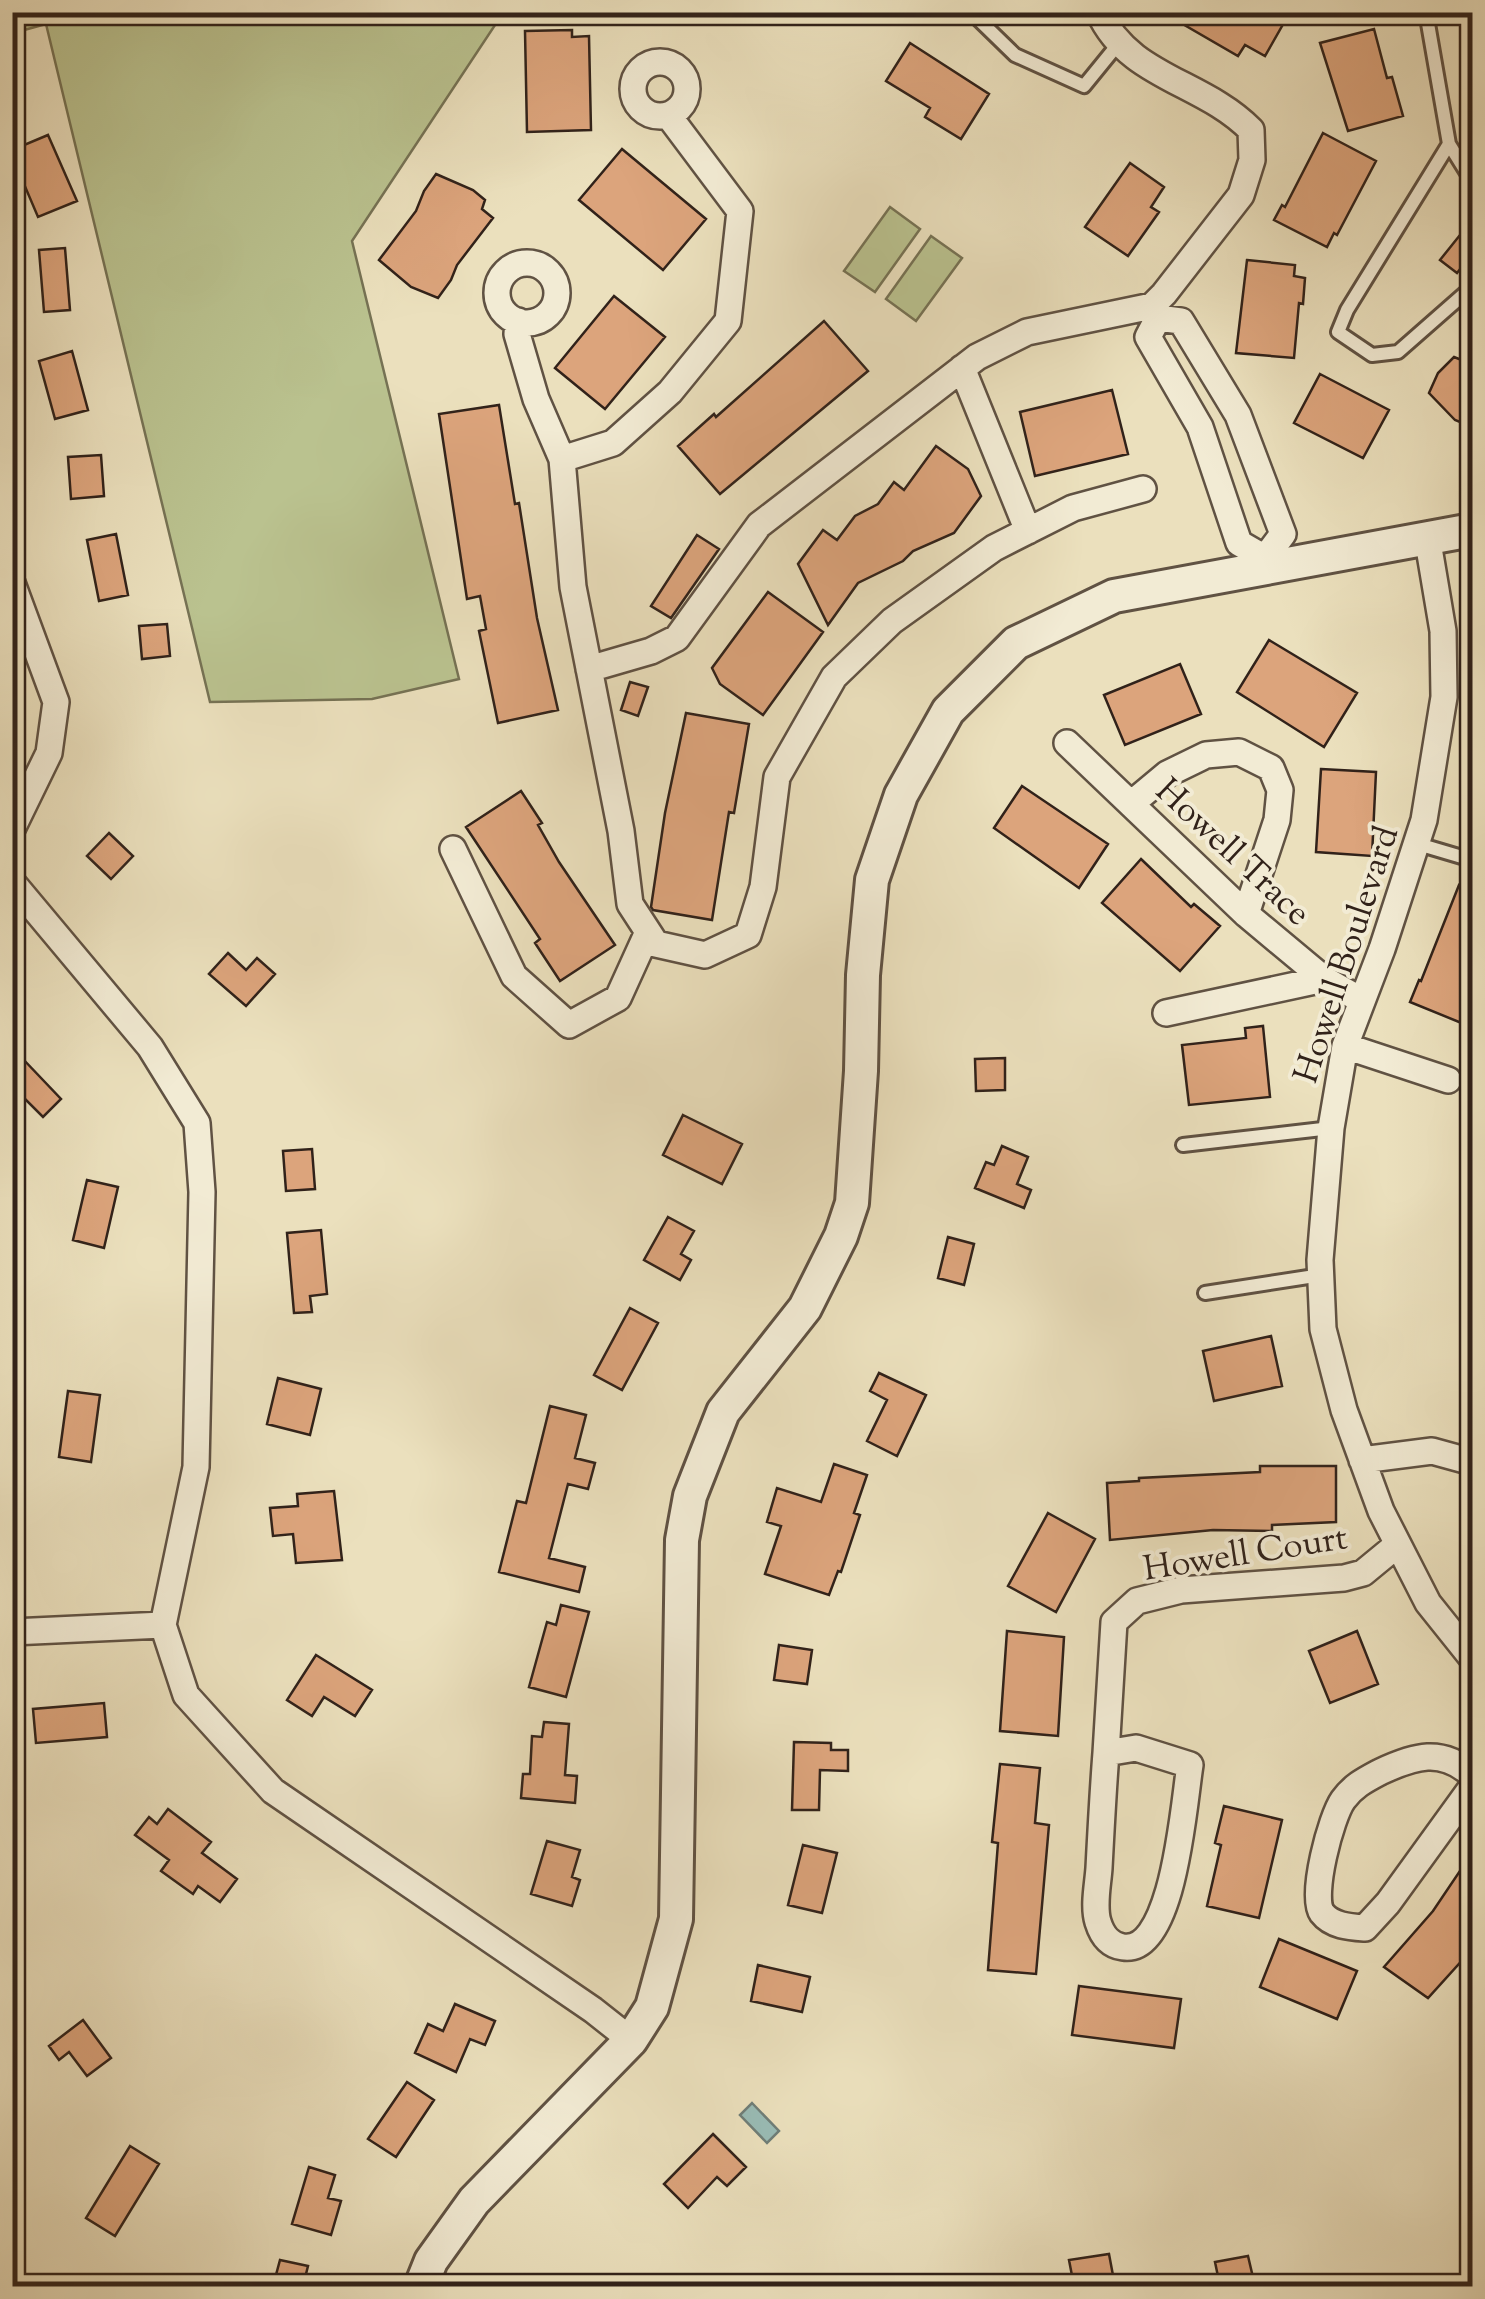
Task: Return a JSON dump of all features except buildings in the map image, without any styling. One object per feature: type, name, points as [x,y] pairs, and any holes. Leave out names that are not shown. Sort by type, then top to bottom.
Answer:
[{"type":"street","points":[[1099,12],[1126,52],[1169,78],[1207,94],[1251,130],[1252,160],[1241,195],[1164,294],[1148,337],[1200,427],[1239,544],[1267,564]]},
{"type":"street","points":[[562,459],[613,444],[670,392],[728,321],[740,211],[668,115]]},
{"type":"street","points":[[589,670],[651,651],[677,638],[759,525],[976,357],[1028,332],[1155,312],[1182,321],[1238,414],[1283,534],[1267,564]]},
{"type":"street","points":[[518,321],[517,334],[536,399],[562,459],[573,586],[621,831],[630,904],[656,944],[705,954],[748,936],[763,887],[777,777],[834,678],[892,621],[994,548],[1028,530],[1073,508],[1144,489]]},
{"type":"street","points":[[962,368],[1028,530]]},
{"type":"street","points":[[1215,464],[1252,448]]},
{"type":"street","points":[[421,2286],[431,2261],[474,2201],[631,2040],[652,2007],[676,1920],[682,1540],[690,1496],[723,1412],[805,1308],[841,1236],[852,1203],[863,975],[872,880],[901,795],[948,711],[1016,643],[1114,596],[1267,564],[1472,530]]},
{"type":"street","name":"Howell Boulevard","points":[[1427,536],[1444,632],[1444,698],[1418,844],[1345,1046],[1331,1128],[1321,1275],[1322,1328],[1344,1410],[1397,1544],[1428,1604],[1472,1658]]},
{"type":"street","points":[[12,583],[56,702],[49,753],[12,830]]},
{"type":"street","name":"Howell Trace","points":[[1068,743],[1246,914],[1324,979],[1361,1000]]},
{"type":"street","points":[[1132,804],[1167,774],[1206,756],[1239,752],[1270,768],[1280,790],[1277,820],[1246,914]]},
{"type":"street","points":[[453,849],[514,976],[569,1025],[618,998],[648,932]]},
{"type":"street","points":[[12,882],[150,1047],[197,1122],[202,1192],[196,1466],[163,1625],[186,1695],[273,1792],[593,2010],[631,2040]]},
{"type":"street","points":[[1166,1013],[1324,979]]},
{"type":"street","points":[[1345,1046],[1448,1080]]},
{"type":"street","points":[[1362,1460],[1432,1451],[1472,1462]]},
{"type":"street","name":"Howell Court","points":[[1106,1753],[1136,1748],[1190,1765],[1169,1893],[1160,1923],[1148,1940],[1131,1948],[1106,1940],[1097,1920],[1106,1753],[1114,1622],[1137,1601],[1181,1590],[1344,1578],[1362,1573],[1397,1544]]},
{"type":"street","points":[[12,1632],[163,1625]]},
{"type":"street","points":[[1472,1775],[1451,1758],[1412,1756],[1357,1784],[1341,1803],[1329,1842],[1316,1897],[1322,1914],[1336,1924],[1365,1928],[1388,1903],[1472,1787]]},
{"type":"lane","points":[[980,12],[977,18],[1015,55],[1084,86],[1118,42]]},
{"type":"lane","points":[[1426,12],[1449,144],[1472,180]]},
{"type":"lane","points":[[1449,144],[1347,310],[1338,332],[1372,355],[1398,352],[1472,287]]},
{"type":"lane","points":[[1418,844],[1472,860]]},
{"type":"lane","points":[[1183,1145],[1331,1128]]},
{"type":"lane","points":[[1205,1292],[1321,1275]]},
{"type":"green space","points":[[13,12],[503,13],[352,241],[459,679],[372,699],[210,702],[46,24],[13,33]]},
{"type":"green space","points":[[890,207],[920,229],[875,292],[844,271]]},
{"type":"green space","points":[[931,236],[962,258],[916,321],[886,299]]},
{"type":"water","points":[[752,2103],[779,2131],[767,2143],[740,2115]]}]
